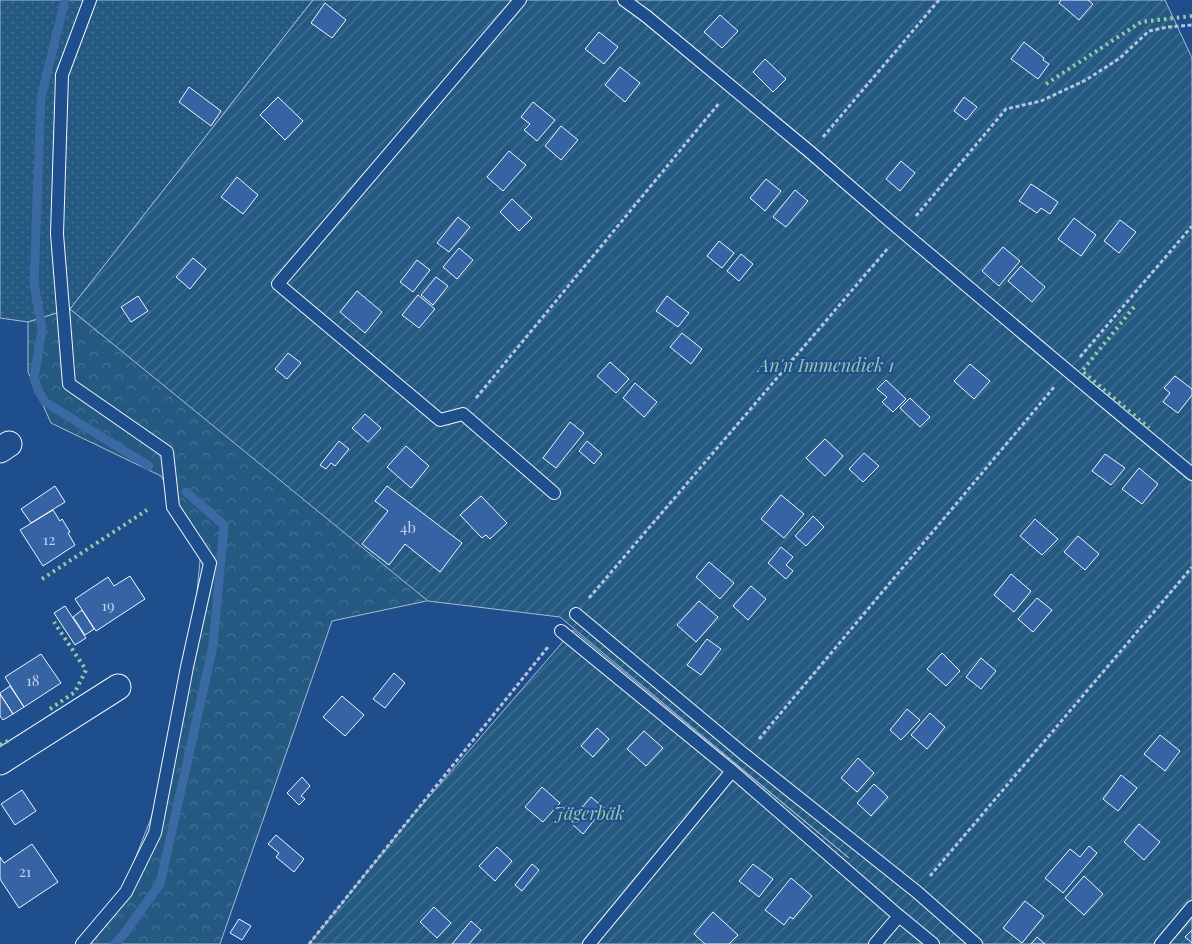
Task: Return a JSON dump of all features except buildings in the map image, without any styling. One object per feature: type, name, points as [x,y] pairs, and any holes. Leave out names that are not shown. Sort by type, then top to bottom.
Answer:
[{"type":"street","points":[[0,762],[118,687]]},
{"type":"lane","points":[[82,944],[126,892],[154,833],[187,666],[210,563],[173,507],[167,452],[69,384],[57,234],[62,75],[90,0]]},
{"type":"lane","points":[[520,0],[278,284],[440,420],[463,414],[554,493]]},
{"type":"lane","points":[[624,0],[646,16],[810,152],[1192,474]]},
{"type":"lane","points":[[576,614],[745,755],[917,892],[976,944]]},
{"type":"lane","points":[[561,631],[732,771],[933,944]]},
{"type":"lane","points":[[589,944],[732,771]]},
{"type":"lane","points":[[1161,944],[1192,907]]},
{"type":"lane","points":[[875,944],[899,916]]},
{"type":"path","points":[[810,152],[939,0]]},
{"type":"path","points":[[576,614],[1006,109],[1041,101],[1086,80],[1120,58],[1149,31],[1192,25]]},
{"type":"path","points":[[463,414],[732,88]]},
{"type":"path","points":[[745,755],[1192,226]]},
{"type":"path","points":[[917,892],[1192,567]]},
{"type":"path","points":[[309,944],[561,631]]},
{"type":"green space","points":[[0,0],[313,0],[70,309],[28,322],[0,318]]},
{"type":"green space","name":"An'n Immendiek 1","points":[[313,0],[1165,0],[1192,58],[1192,944],[309,944],[411,818],[573,630],[849,858],[560,617],[428,601],[70,309]]},
{"type":"green space","points":[[70,309],[431,600],[332,621],[220,944],[77,944],[124,887],[155,808],[193,634],[201,550],[161,476],[51,423],[28,372],[28,322]]},
{"type":"waterway","points":[[65,0],[41,98],[34,283],[42,329],[34,378],[45,402],[149,466]]},
{"type":"waterway","points":[[115,944],[160,884],[213,646],[224,525],[186,492]]},
{"type":"hedge","points":[[1046,84],[1141,22],[1192,16]]},
{"type":"hedge","points":[[1134,307],[1082,371],[1149,428]]},
{"type":"hedge","points":[[42,579],[147,510]]},
{"type":"hedge","points":[[50,709],[75,692],[86,670],[54,622]]},
{"type":"hedge","points":[[0,745],[11,739]]},
{"type":"park label","name":"Jägerbäk","points":[[589,813]]}]
